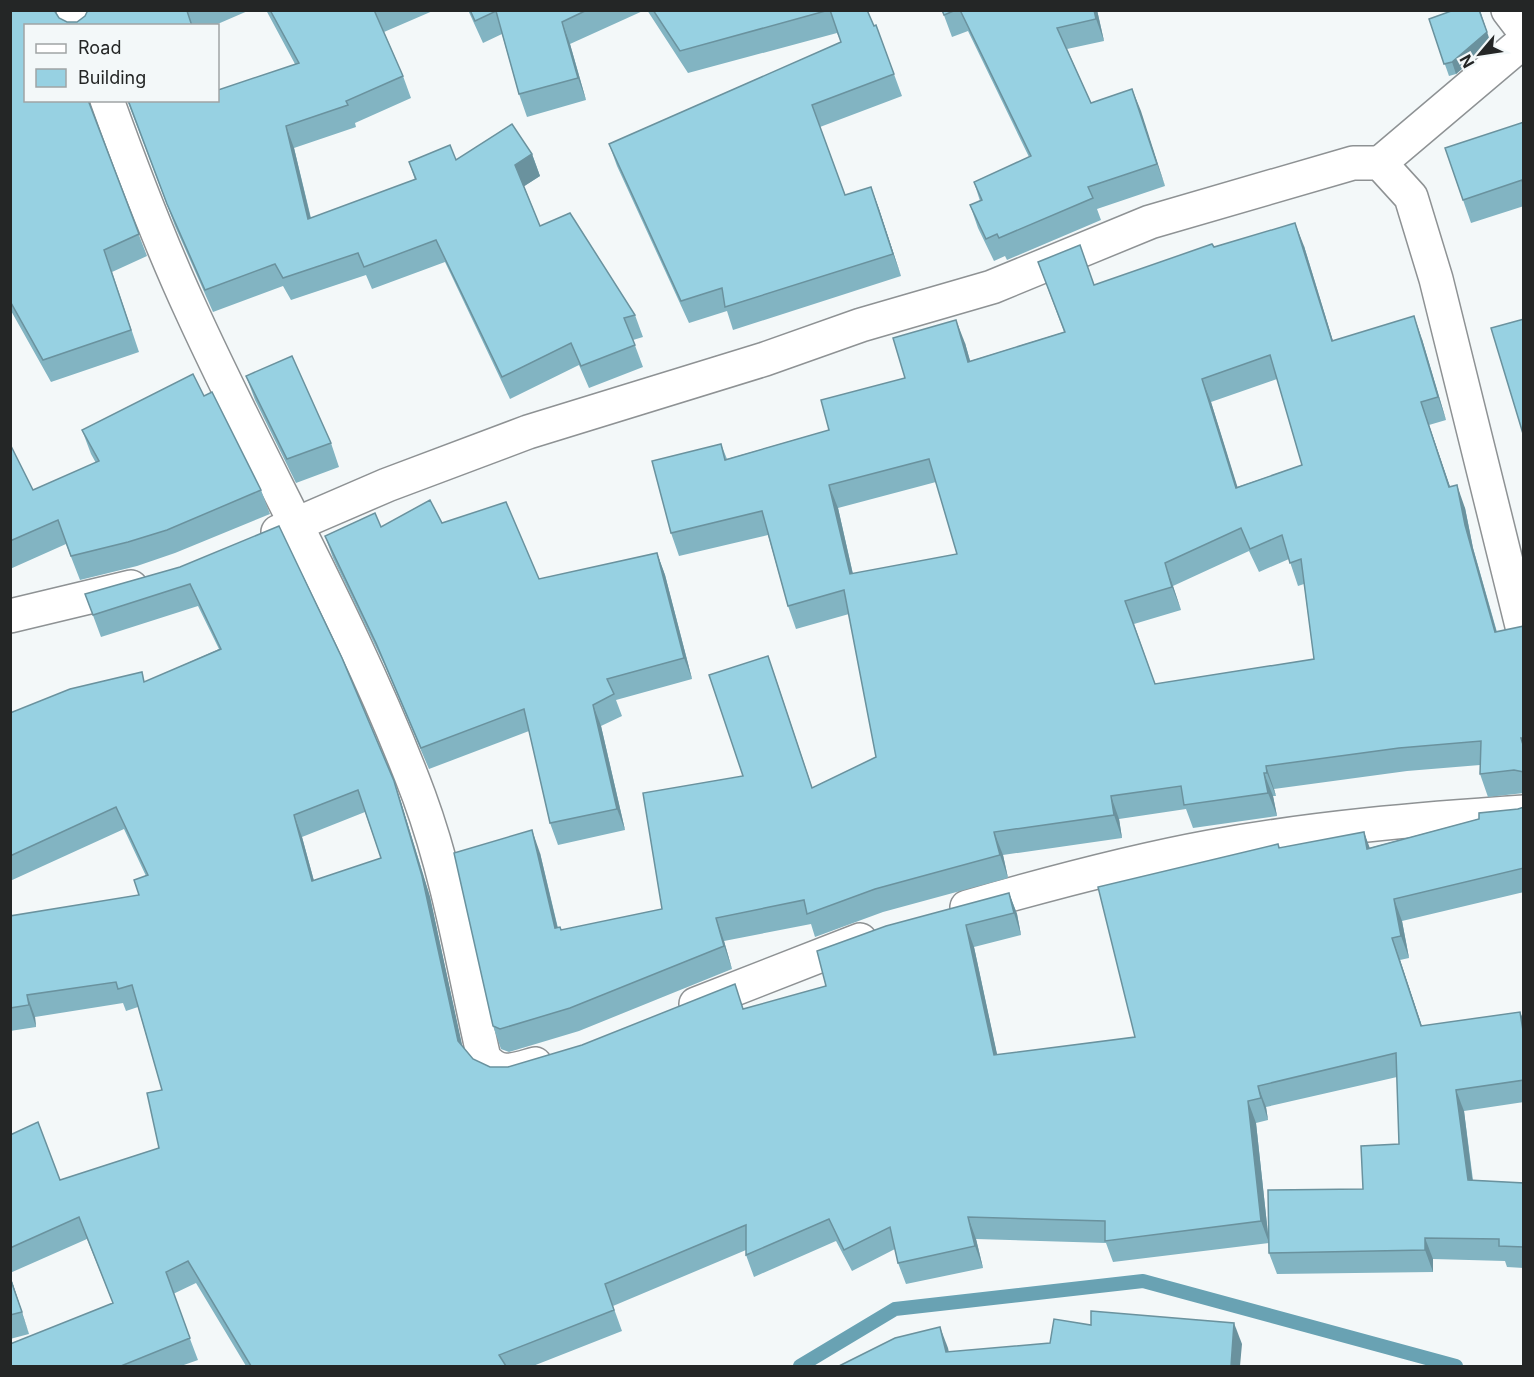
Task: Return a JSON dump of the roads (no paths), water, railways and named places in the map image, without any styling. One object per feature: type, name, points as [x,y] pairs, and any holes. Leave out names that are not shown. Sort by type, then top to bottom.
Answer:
[{"type":"street","points":[[1508,10],[1524,31]]},
{"type":"street","points":[[245,545],[387,485],[528,432],[765,359],[861,326],[992,287],[1150,222],[1353,163],[1380,163],[1524,41]]},
{"type":"street","points":[[107,102],[192,312],[298,524],[378,695],[419,797],[438,857],[484,1058],[492,1067],[500,1071],[564,1055]]},
{"type":"street","points":[[1380,163],[1411,197],[1436,279],[1524,634]]},
{"type":"street","points":[[10,616],[162,578]]},
{"type":"street","points":[[943,914],[1115,868],[1210,847],[1303,833],[1524,812]]},
{"type":"street","points":[[668,1015],[888,930]]},
{"type":"waterway","points":[[800,1366],[895,1309],[1143,1281],[1456,1366]]}]
